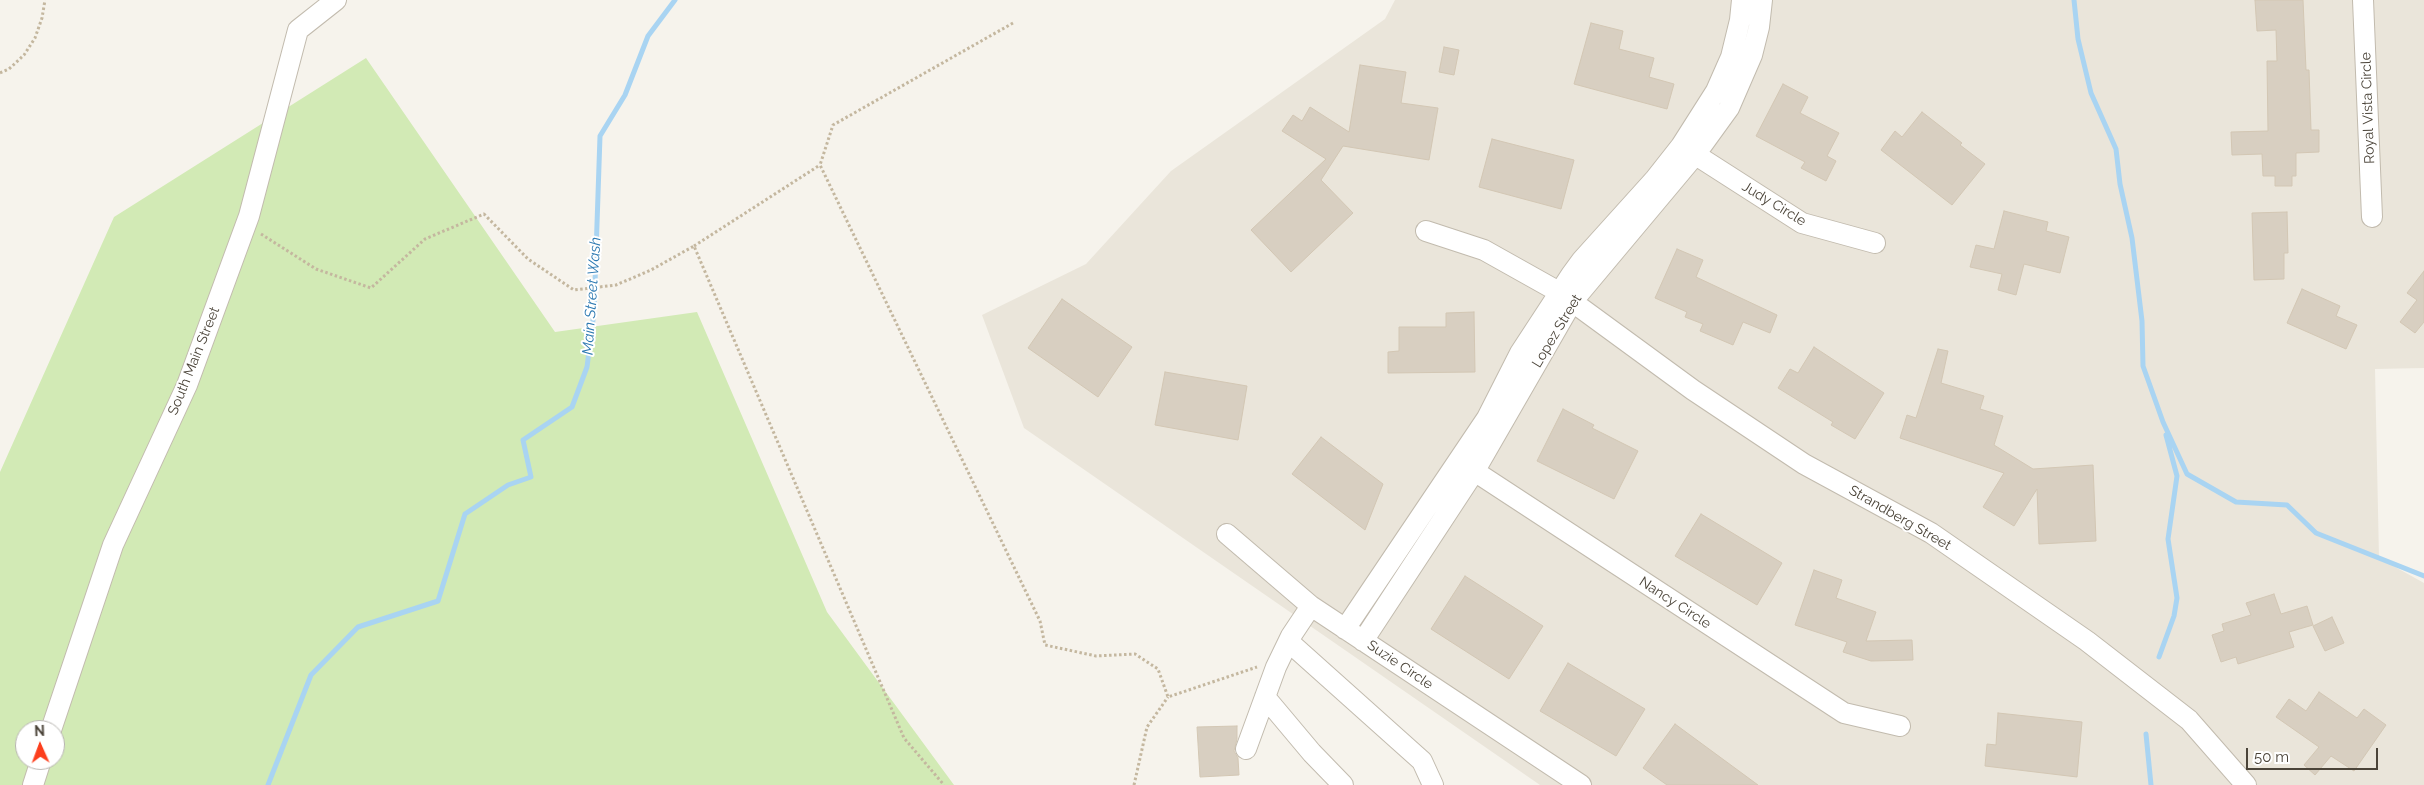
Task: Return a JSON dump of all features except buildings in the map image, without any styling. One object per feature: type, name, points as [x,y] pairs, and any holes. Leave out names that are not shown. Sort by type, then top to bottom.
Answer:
[{"type":"street","name":"South Main Street","points":[[55,720],[113,546],[187,385],[246,225],[298,30],[336,0]]},
{"type":"street","name":"Lopez Street","points":[[1688,150],[1731,57],[1740,20],[1742,0]]},
{"type":"street","name":"Lopez Street","points":[[1363,641],[1467,466],[1487,418],[1520,352],[1566,297],[1582,260],[1655,180],[1688,150],[1729,108],[1752,54],[1759,27],[1762,0]]},
{"type":"street","name":"Royal Vista Circle","points":[[2364,0],[2372,217]]},
{"type":"street","name":"Judy Circle","points":[[1688,150],[1802,223],[1875,243]]},
{"type":"street","name":"Strandberg Street","points":[[1426,231],[1484,250],[1566,297],[1693,390],[1804,464],[1931,533],[2087,641],[2189,720],[2246,785]]},
{"type":"street","name":"Lopez Street","points":[[1345,629],[1467,466]]},
{"type":"street","name":"Nancy Circle","points":[[1467,466],[1844,712],[1900,726]]},
{"type":"street","name":"Suzie Circle","points":[[1227,534],[1311,606],[1581,785]]},
{"type":"street","points":[[1246,749],[1285,649],[1311,606]]},
{"type":"street","points":[[1285,649],[1422,761],[1433,785]]},
{"type":"street","points":[[1265,697],[1312,753],[1343,785]]},
{"type":"street","points":[[33,785],[38,770]]},
{"type":"path","points":[[0,73],[9,69],[24,55],[35,38],[42,18],[45,0]]},
{"type":"path","points":[[246,225],[316,269],[372,288],[425,239],[484,214],[528,259],[574,290],[616,285],[651,270],[694,246],[820,165],[833,125],[1013,23]]},
{"type":"path","points":[[820,165],[1040,621],[1045,645],[1096,656],[1135,654],[1158,669],[1168,697]]},
{"type":"path","points":[[694,246],[904,738],[944,785]]},
{"type":"path","points":[[1134,785],[1147,727],[1168,697],[1285,649]]},
{"type":"shaded area","points":[[1395,0],[2424,0],[2424,368],[2375,369],[2379,558],[2424,583],[2424,785],[1540,785],[1024,428],[982,315],[1086,264],[1171,171],[1385,19]]},
{"type":"green space","points":[[366,58],[555,332],[697,312],[827,612],[954,785],[0,785],[0,472],[114,217]]},
{"type":"waterway","name":"Main Street Wash","points":[[268,785],[311,675],[358,627],[438,601],[465,514],[508,485],[531,477],[523,440],[572,407],[587,367],[594,312],[600,136],[625,95],[648,36],[675,0]]},
{"type":"waterway","points":[[2074,0],[2078,39],[2091,93],[2116,149],[2120,184],[2132,238],[2142,321],[2143,366],[2163,422],[2187,474],[2236,502],[2287,505],[2316,533],[2424,576]]},
{"type":"waterway","points":[[2159,657],[2174,616],[2177,598],[2168,539],[2177,476],[2166,435]]},
{"type":"waterway","points":[[2146,734],[2151,785]]}]
